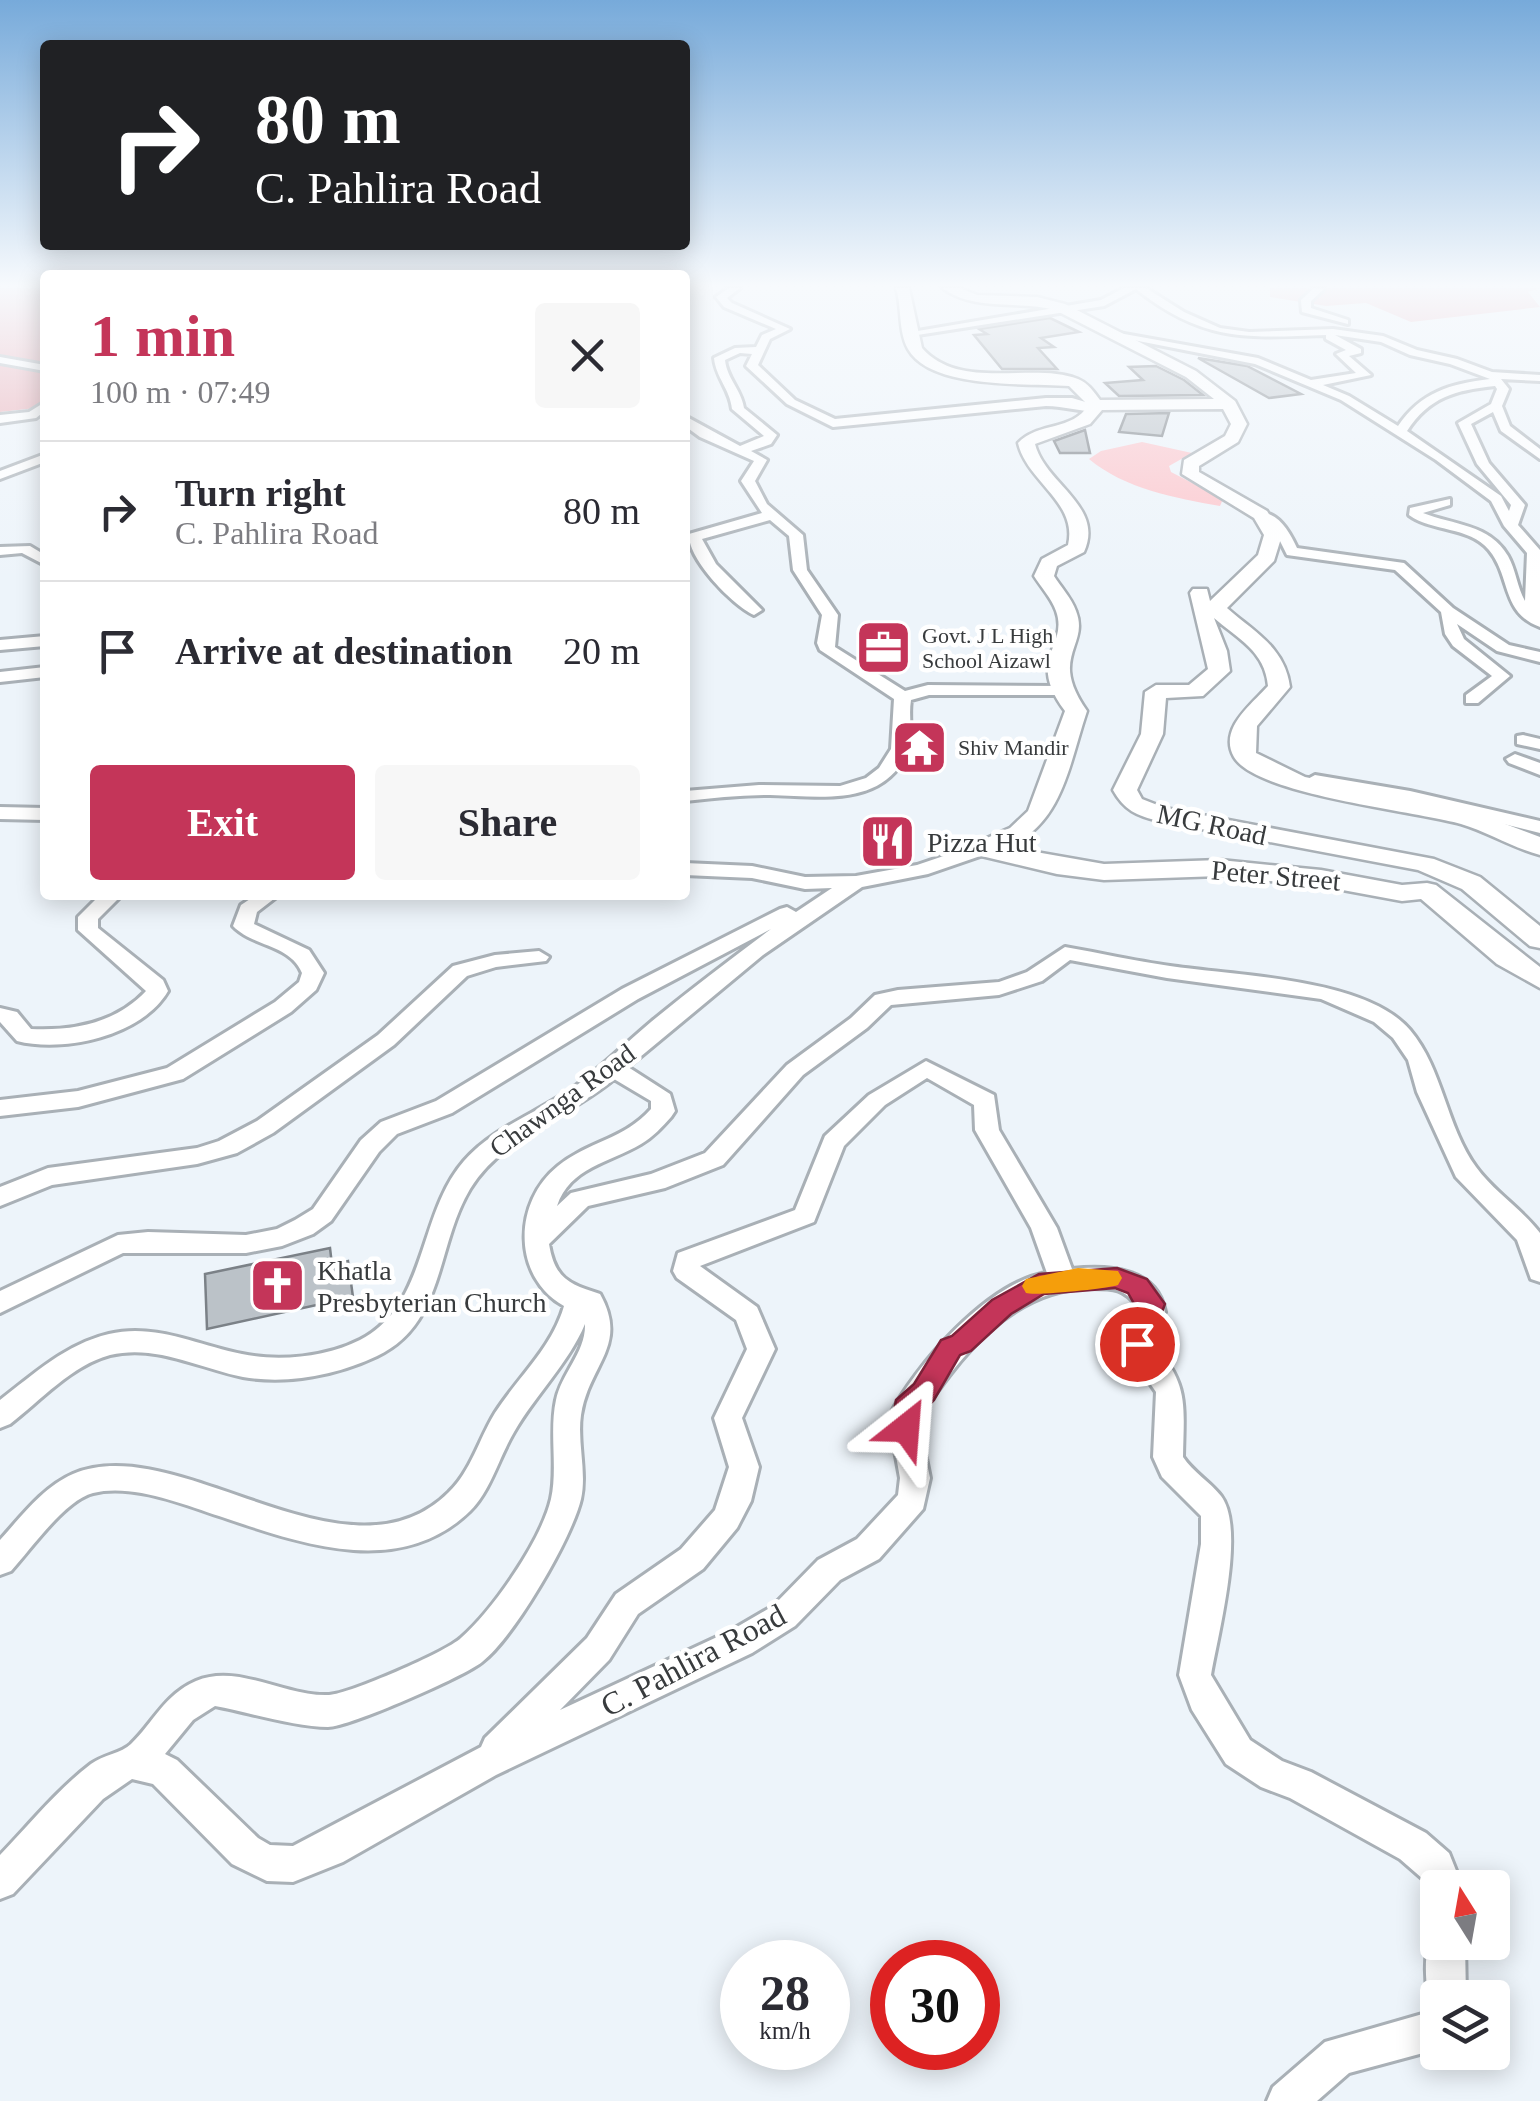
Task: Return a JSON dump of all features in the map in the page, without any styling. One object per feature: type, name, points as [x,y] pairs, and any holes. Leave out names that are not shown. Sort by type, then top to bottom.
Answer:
[{"type":"main road","points":[[1080,386],[1096,407]]},
{"type":"main road","points":[[1206,386],[1229,404],[1239,418],[1232,440],[1190,464],[1191,474],[1261,516],[1273,534],[1273,546],[1258,568],[1215,608],[1254,638],[1280,674],[1279,687],[1246,719],[1240,738],[1245,756],[1263,770],[1295,782],[1469,820],[1540,847]]},
{"type":"main road","points":[[982,848],[1019,833],[1039,814],[1076,711],[1061,691],[1056,668],[1068,622],[1063,601],[1044,576],[1044,568],[1077,548],[1080,530],[1068,503],[1032,466],[1026,443],[1036,434],[1081,422],[1096,407],[1229,404]]},
{"type":"main road","name":"MG Road","points":[[1261,516],[1260,530],[1245,554],[1200,592],[1200,615],[1220,654],[1219,671],[1195,691],[1156,692],[1152,734],[1125,790],[1132,804],[1160,814],[1425,864],[1470,883],[1540,940]]},
{"type":"main road","name":"Peter Street","points":[[982,848],[1090,870],[1154,873],[1220,868],[1321,878],[1402,893],[1427,891],[1540,980]]},
{"type":"street","points":[[730,386],[738,410],[770,435],[767,441],[737,450]]},
{"type":"street","points":[[773,386],[791,402],[833,423],[1046,402],[1096,407]]},
{"type":"street","points":[[1313,386],[1344,398],[1400,432],[1496,499],[1511,525],[1537,554],[1532,606],[1540,620]]},
{"type":"street","points":[[1400,432],[1416,407],[1429,396],[1458,386]]},
{"type":"street","points":[[1499,386],[1503,393],[1496,406],[1464,423],[1482,464],[1518,505],[1511,525]]},
{"type":"street","points":[[1496,406],[1503,426],[1540,455]]},
{"type":"street","points":[[0,419],[32,415],[40,409]]},
{"type":"street","points":[[690,423],[761,460],[748,481],[771,515],[796,535],[800,570],[830,614],[825,643],[828,650],[903,698]]},
{"type":"street","points":[[0,474],[40,460]]},
{"type":"street","points":[[1445,502],[1415,512],[1416,515],[1488,540],[1502,560],[1517,606],[1540,620]]},
{"type":"street","points":[[754,610],[707,562],[694,537],[771,515]]},
{"type":"street","points":[[1261,516],[1280,529],[1292,552],[1392,564],[1410,574],[1448,611],[1503,648],[1540,657]]},
{"type":"street","points":[[0,551],[25,549],[40,557]]},
{"type":"street","points":[[1448,611],[1448,622],[1460,645],[1502,676],[1472,700]]},
{"type":"street","points":[[0,644],[40,642]]},
{"type":"street","points":[[0,678],[40,673]]},
{"type":"street","points":[[903,698],[928,690],[1061,691]]},
{"type":"street","points":[[690,796],[861,788],[882,778],[898,755],[904,737],[903,698]]},
{"type":"street","points":[[1515,759],[1540,770]]},
{"type":"street","points":[[1263,770],[1410,796],[1540,827]]},
{"type":"street","points":[[0,813],[40,814]]},
{"type":"street","points":[[690,868],[731,870],[824,884],[856,882],[920,870],[982,848]]},
{"type":"street","name":"Chawnga Road","points":[[0,1416],[80,1357],[121,1342],[169,1344],[254,1368],[306,1366],[372,1347],[402,1323],[423,1292],[445,1208],[455,1187],[512,1134],[579,1094],[778,932],[856,882]]},
{"type":"street","points":[[0,1304],[118,1244],[246,1244],[282,1237],[304,1227],[322,1215],[370,1146],[389,1128],[444,1107],[630,994],[794,909],[824,884]]},
{"type":"street","points":[[0,1015],[9,1017],[25,1036],[82,1036],[102,1032],[153,998],[157,991],[154,985],[88,930],[88,917],[102,900]]},
{"type":"street","points":[[0,1108],[78,1099],[175,1074],[222,1048],[298,996],[312,973],[310,963],[286,945],[243,926],[248,909],[262,900]]},
{"type":"street","points":[[535,1242],[580,1199],[656,1182],[714,1159],[794,1070],[884,1000],[981,993],[1027,982],[1048,971],[1065,954],[1325,993],[1382,1017],[1401,1033],[1419,1059],[1428,1092],[1465,1171],[1529,1236],[1540,1272]]},
{"type":"street","points":[[0,1197],[48,1178],[197,1156],[228,1147],[265,1127],[386,1040],[460,971],[494,961],[539,957]]},
{"type":"street","points":[[0,1881],[100,1777],[139,1762],[158,1733],[200,1694],[214,1690],[329,1711],[363,1702],[471,1651],[513,1601],[546,1544],[566,1498],[566,1419],[572,1390],[600,1328],[592,1301],[561,1294],[547,1276],[535,1242],[546,1194],[586,1158],[637,1140],[663,1111],[658,1094],[612,1068]]},
{"type":"street","points":[[484,1763],[598,1649],[627,1604],[692,1559],[726,1519],[736,1501],[744,1467],[728,1418],[762,1349],[747,1314],[684,1266],[692,1256],[805,1216],[833,1142],[878,1100],[926,1068],[986,1102],[986,1130],[1044,1228],[1063,1281]]},
{"type":"street","name":"C. Pahlira Road","points":[[139,1762],[152,1763],[166,1772],[245,1852],[266,1864],[293,1864],[330,1849],[484,1763],[741,1642],[784,1616],[828,1570],[868,1549],[912,1500],[915,1478],[904,1417],[950,1348],[1039,1284],[1128,1281],[1152,1304],[1137,1344],[1170,1392],[1168,1457],[1172,1468],[1216,1516],[1195,1676],[1212,1712],[1238,1752],[1256,1766],[1299,1784],[1413,1846],[1438,1870]]},
{"type":"street","points":[[0,1561],[72,1489],[104,1480],[204,1496],[354,1540],[384,1538],[428,1527],[457,1504],[479,1476],[507,1419],[540,1379],[574,1327],[579,1301]]},
{"type":"street","points":[[1287,2101],[1339,2056],[1420,2036]]},
{"type":"shaded area","points":[[0,386],[40,386],[40,408],[0,412]]},
{"type":"shaded area","points":[[1142,442],[1192,453],[1169,466],[1171,472],[1223,499],[1220,506],[1134,485],[1089,459],[1101,451]]},
{"type":"building","points":[[1108,386],[1192,386],[1203,395],[1119,396]]},
{"type":"building","points":[[1248,386],[1286,386],[1301,394],[1269,398]]},
{"type":"building","points":[[1169,413],[1162,436],[1119,432],[1126,414]]},
{"type":"building","points":[[1085,430],[1090,453],[1060,453],[1054,441]]},
{"type":"building","name":"Khatla Presbyterian Church","points":[[330,1248],[332,1265],[348,1261],[353,1297],[207,1329],[205,1274]]},
{"type":"slow traffic","points":[[1035,1286],[1078,1278],[1109,1278]]},
{"type":"place","name":"Govt. J L High School Aizawl","points":[[883,648]]},
{"type":"place","name":"Shiv Mandir","points":[[919,747]]},
{"type":"place","name":"Pizza Hut","points":[[888,842]]},
{"type":"place","name":"Khatla Presbyterian Church","points":[[278,1286]]},
{"type":"route","points":[[906,1428],[906,1409],[924,1392],[950,1348],[962,1343],[1001,1307],[1039,1284],[1117,1278],[1137,1286],[1152,1304],[1137,1344]]}]
